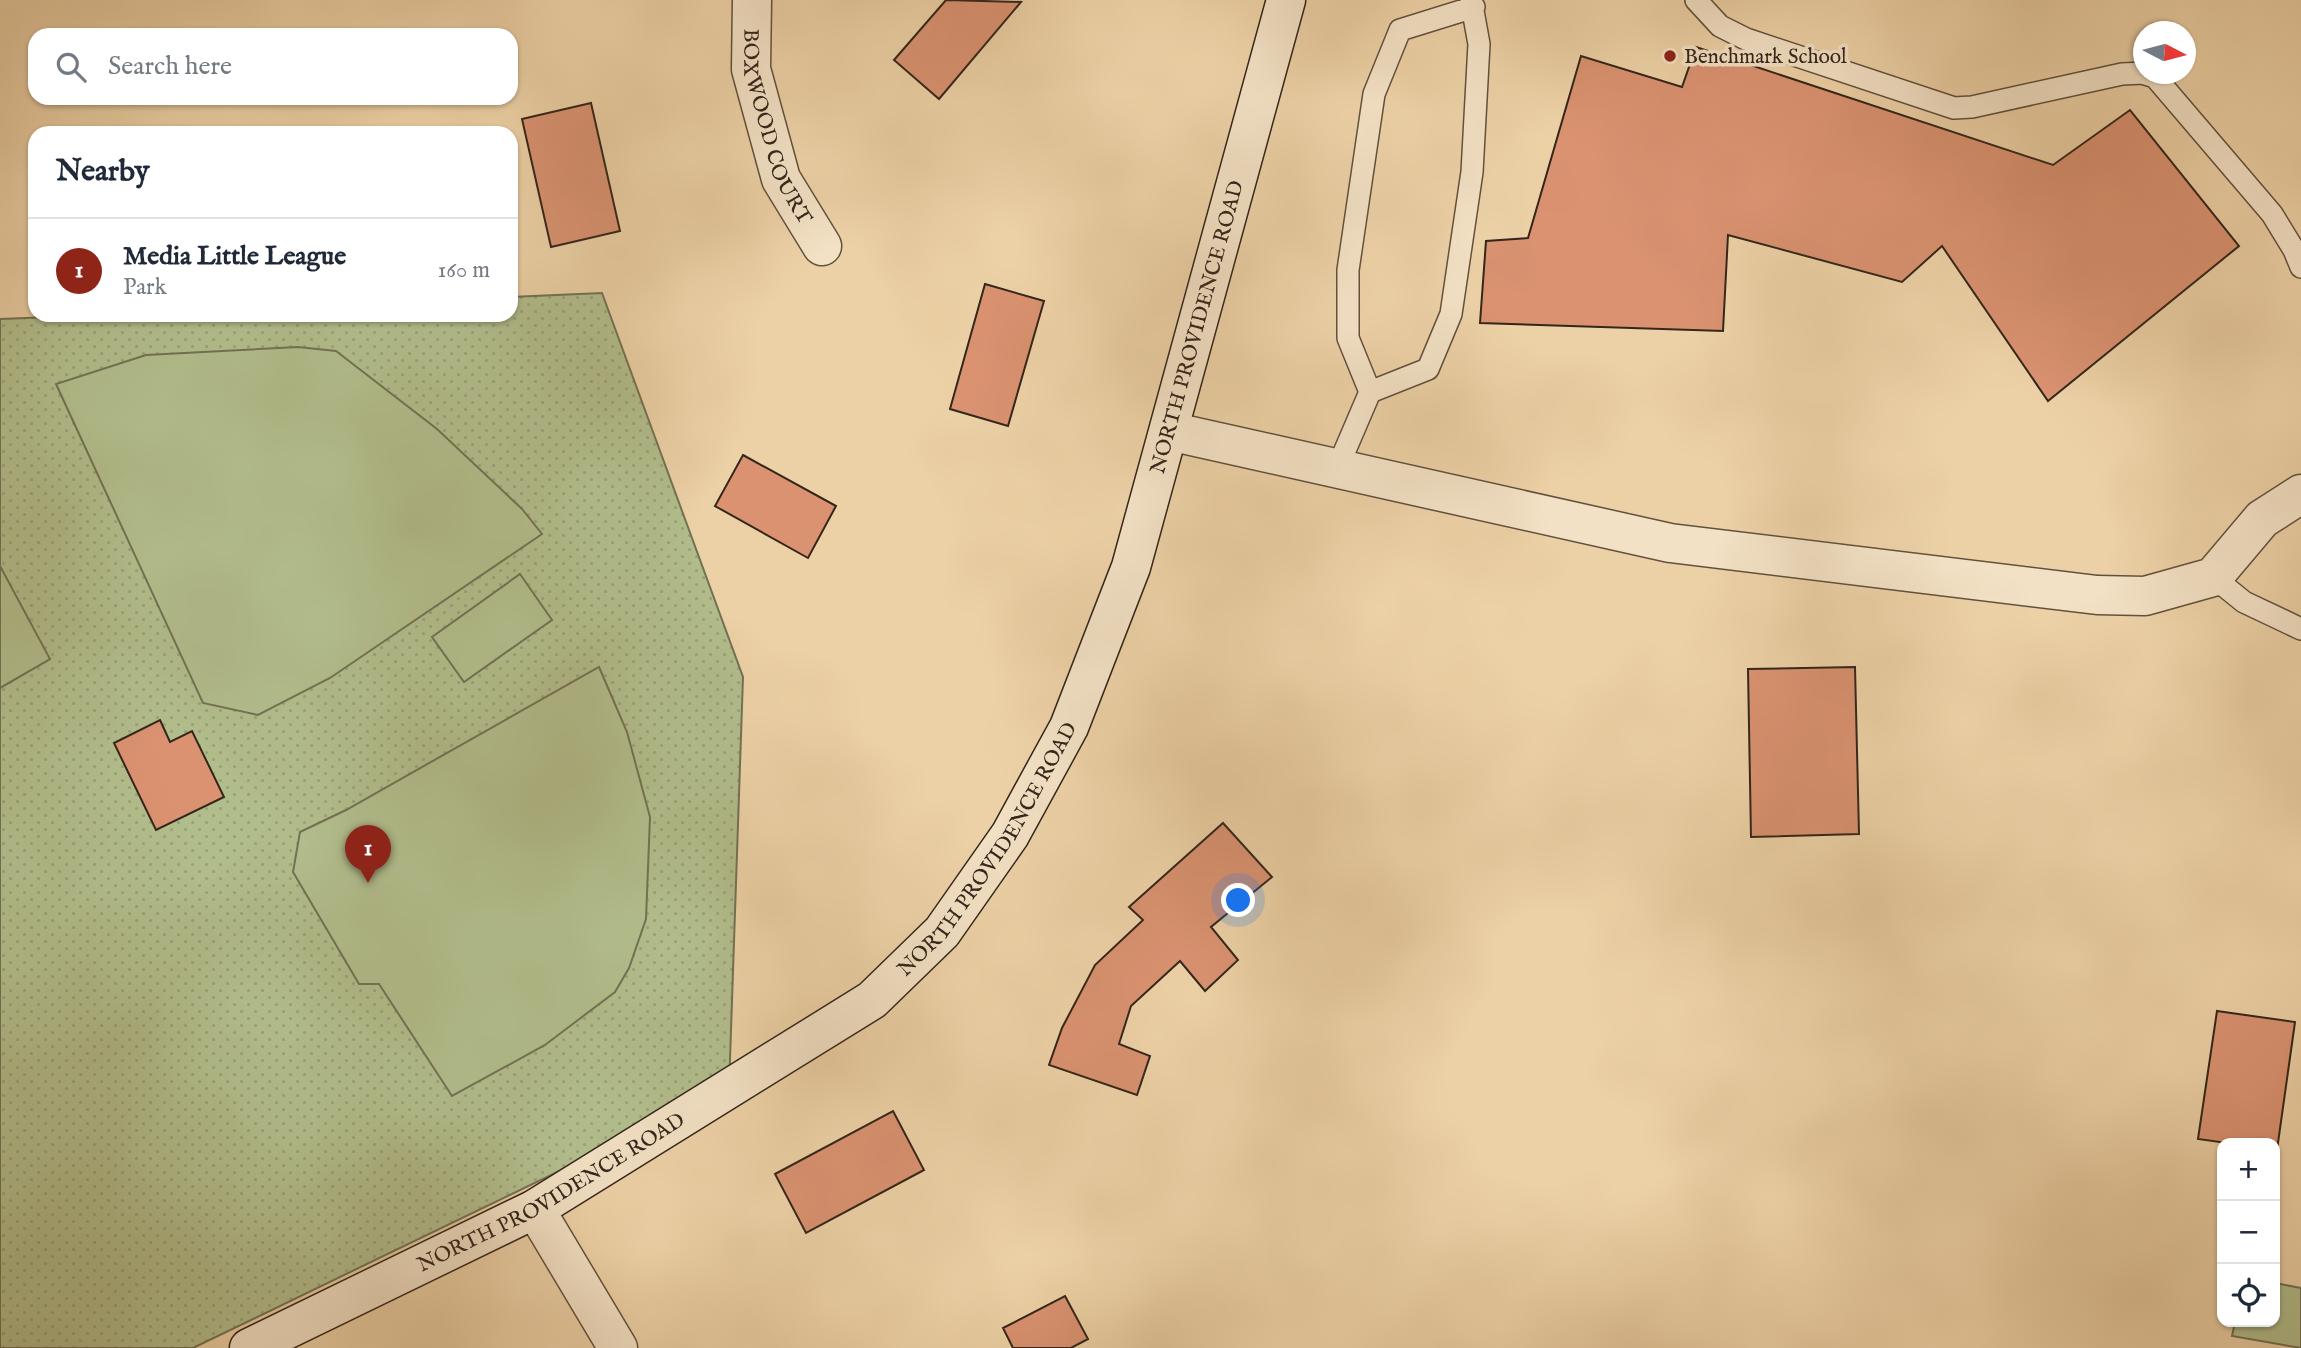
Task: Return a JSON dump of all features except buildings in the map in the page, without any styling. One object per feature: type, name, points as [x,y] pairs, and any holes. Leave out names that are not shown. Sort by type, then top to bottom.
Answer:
[{"type":"main road","name":"BOXWOOD COURT","points":[[752,0],[751,69],[781,179],[822,246]]},
{"type":"main road","name":"NORTH PROVIDENCE ROAD","points":[[249,1348],[535,1209],[872,1000],[942,932],[1010,835],[1069,727],[1131,567],[1286,0]]},
{"type":"main road","points":[[1169,431],[1670,543],[2097,595],[2145,596],[2213,577],[2262,519],[2301,494]]},
{"type":"main road","points":[[535,1209],[618,1348]]},
{"type":"lane","points":[[1696,0],[1720,26],[1746,39],[1954,108],[1972,107],[2133,74]]},
{"type":"lane","points":[[1337,469],[1370,392],[1428,369],[1451,314],[1472,172],[1479,44],[1473,4],[1400,30],[1374,94],[1348,270],[1348,338],[1370,392]]},
{"type":"lane","points":[[2161,84],[2272,214],[2301,267]]},
{"type":"lane","points":[[2213,577],[2244,602],[2301,629]]},
{"type":"green space","points":[[602,293],[743,677],[729,1089],[193,1348],[0,1348],[0,319],[28,318],[28,322],[518,322],[518,297]]},
{"type":"green space","points":[[298,347],[336,351],[437,429],[522,509],[542,534],[330,678],[258,715],[203,703],[56,384],[146,355]]},
{"type":"green space","points":[[0,566],[50,659],[0,688]]},
{"type":"green space","points":[[520,574],[552,620],[464,682],[432,637]]},
{"type":"green space","points":[[599,667],[627,732],[650,817],[646,919],[629,968],[615,992],[545,1045],[452,1096],[379,984],[359,984],[293,872],[300,832],[346,810]]},
{"type":"green space","points":[[2280,1284],[2301,1288],[2301,1348],[2232,1336],[2234,1327],[2280,1327]]},
{"type":"place","name":"Benchmark School","points":[[1670,56]]},
{"type":"place","name":"Media Little League","points":[[368,883]]}]
